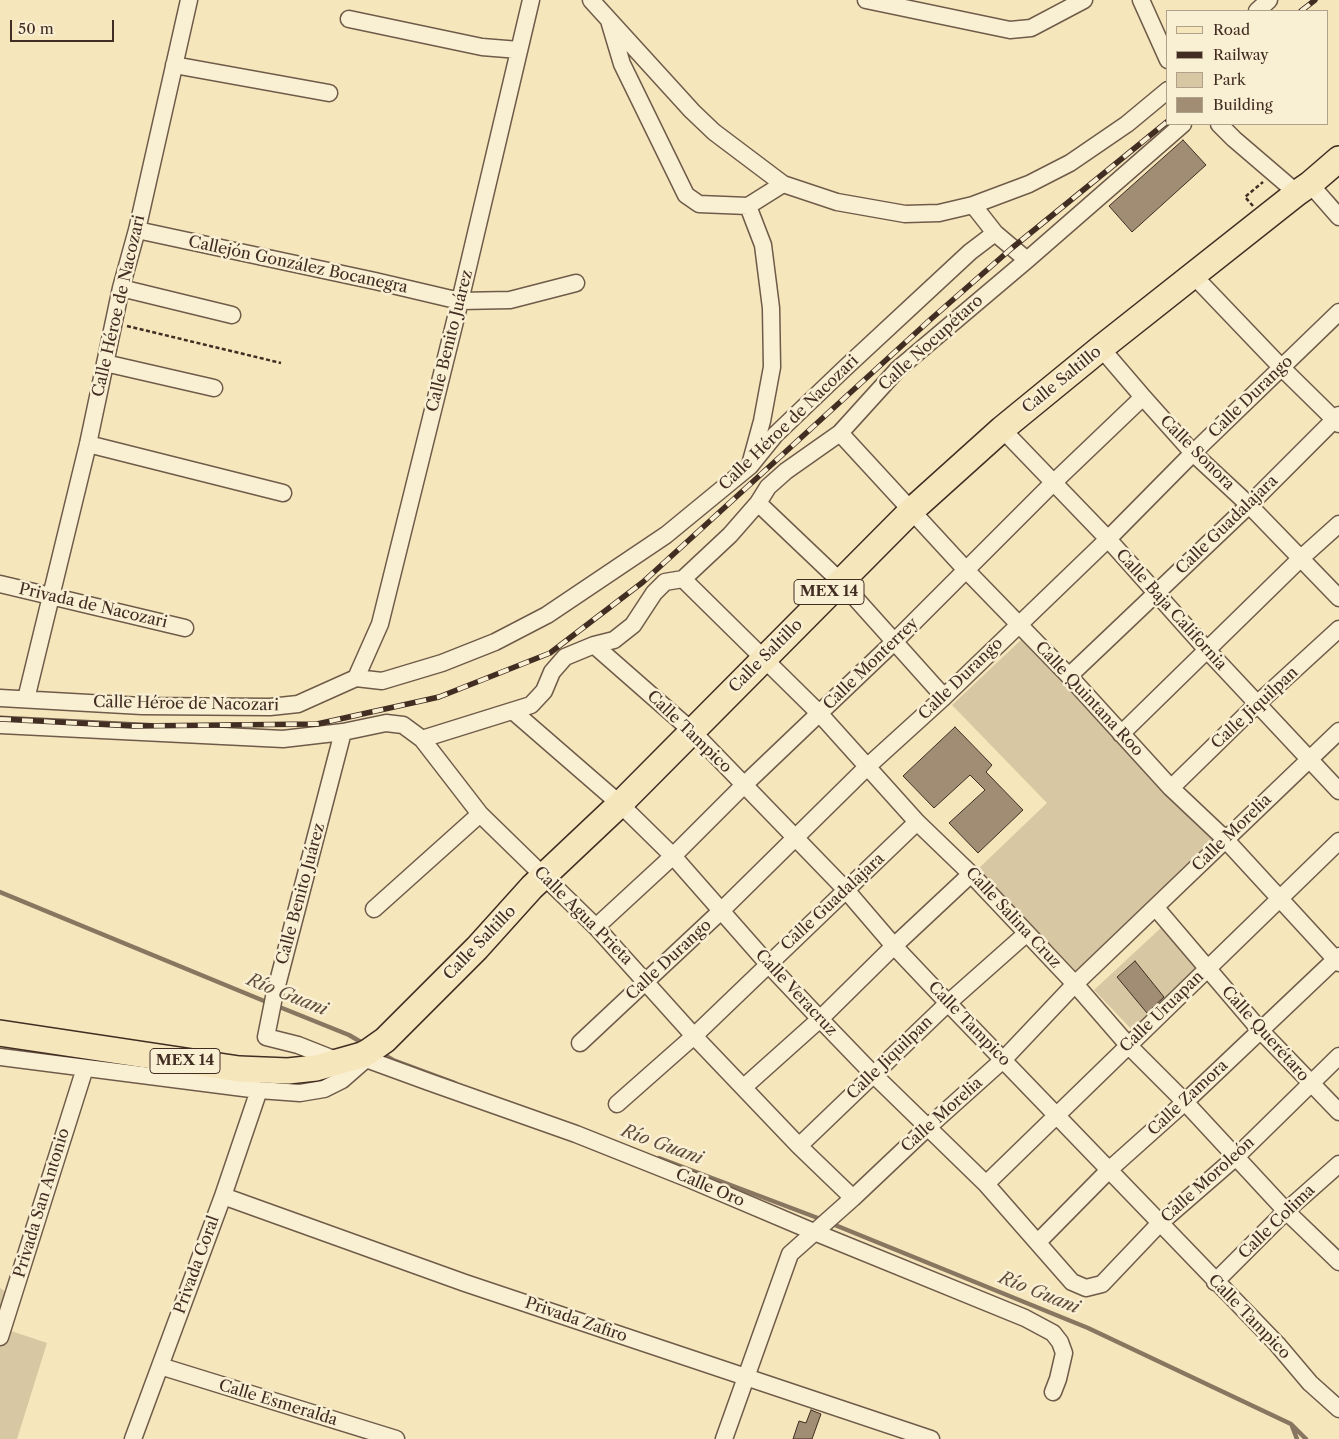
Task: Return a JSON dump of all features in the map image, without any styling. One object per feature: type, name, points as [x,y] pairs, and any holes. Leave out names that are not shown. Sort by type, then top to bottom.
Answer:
[{"type":"main road","name":"MEX 14","points":[[1304,189],[1339,159]]},
{"type":"main road","name":"Calle Saltillo","points":[[364,1054],[544,876],[620,804],[912,510],[1002,430],[1101,348],[1304,189]]},
{"type":"main road","name":"MEX 14","points":[[0,1034],[239,1069],[288,1071],[316,1068],[364,1054]]},
{"type":"street","name":"Calle Héroe de Nacozari","points":[[26,699],[88,444],[121,288],[137,230],[190,0]]},
{"type":"street","name":"Calle Benito Juárez","points":[[356,678],[380,624],[460,301],[531,0]]},
{"type":"street","points":[[592,0],[692,111],[714,132],[783,184],[837,202],[905,214],[939,213],[973,205],[1029,184],[1070,163],[1127,124],[1166,92]]},
{"type":"street","points":[[866,0],[1010,30],[1031,28],[1084,0]]},
{"type":"street","points":[[1141,0],[1166,56]]},
{"type":"street","points":[[1258,10],[1268,0]]},
{"type":"street","points":[[348,18],[482,47],[519,50]]},
{"type":"street","points":[[608,20],[622,64],[686,195],[699,204],[748,206],[783,184]]},
{"type":"street","points":[[174,65],[329,93]]},
{"type":"street","name":"Calle Nocupétaro","points":[[422,739],[514,712],[531,705],[544,691],[552,672],[564,657],[594,645],[614,640],[633,625],[654,593],[665,582],[683,579],[730,536],[758,503],[768,487],[780,476],[840,434],[898,369],[1182,125]]},
{"type":"street","points":[[1220,125],[1234,139],[1304,189],[1339,217]]},
{"type":"street","points":[[973,205],[995,234],[1027,260]]},
{"type":"street","points":[[748,206],[762,245],[771,308],[772,367],[762,421],[750,466]]},
{"type":"street","name":"Callejón González Bocanegra","points":[[137,230],[460,301],[510,300],[576,283]]},
{"type":"street","name":"Calle Héroe de Nacozari","points":[[0,698],[142,706],[270,708],[298,704],[356,678],[382,681],[442,663],[495,642],[547,615],[666,535],[750,466],[775,435],[837,376],[970,252],[995,234]]},
{"type":"street","points":[[1193,275],[1281,367],[1337,419]]},
{"type":"street","points":[[121,288],[232,315]]},
{"type":"street","name":"Calle Durango","points":[[580,1043],[721,911],[868,766],[944,697],[1108,540],[1193,453],[1339,312]]},
{"type":"street","name":"Calle Sonora","points":[[1101,348],[1193,453],[1249,505],[1339,598]]},
{"type":"street","points":[[105,362],[214,388]]},
{"type":"street","name":"Calle Monterrey","points":[[596,927],[673,856],[744,785],[894,642],[1142,397]]},
{"type":"street","name":"Calle Guadalajara","points":[[1069,676],[1337,419]]},
{"type":"street","name":"Calle Baja California","points":[[1002,430],[1108,540],[1207,650],[1339,791]]},
{"type":"street","name":"Calle Quintana Roo","points":[[840,434],[1172,788],[1225,839],[1338,959]]},
{"type":"street","points":[[88,444],[283,493]]},
{"type":"street","points":[[758,503],[840,581],[944,697]]},
{"type":"street","points":[[1121,734],[1300,559],[1339,524]]},
{"type":"street","name":"Calle Salina Cruz","points":[[683,579],[819,713],[918,822],[972,874],[1075,984],[1128,1045],[1186,1102],[1286,1211],[1339,1262]]},
{"type":"street","name":"Privada de Nacozari","points":[[0,584],[185,628]]},
{"type":"street","name":"Calle Jiquilpan","points":[[1172,788],[1257,704],[1339,629]]},
{"type":"street","name":"Calle Tampico","points":[[594,645],[692,731],[846,890],[894,946],[948,1003],[1277,1344],[1310,1383],[1339,1409]]},
{"type":"street","name":"Calle Veracruz","points":[[514,712],[620,804],[673,856],[820,1020],[927,1128],[986,1184],[1072,1282]]},
{"type":"street","name":"Calle Agua Prieta","points":[[0,725],[283,739],[343,732],[386,723],[403,725],[422,739],[480,814],[596,927],[694,1036],[850,1201]]},
{"type":"street","name":"Calle Morelia","points":[[724,1439],[790,1254],[1004,1059],[1075,984],[1339,731]]},
{"type":"street","name":"Calle Benito Juárez","points":[[343,732],[274,997],[266,1037],[298,1045],[364,1054]]},
{"type":"street","points":[[374,909],[480,814]]},
{"type":"street","name":"Calle Guadalajara","points":[[617,1104],[694,1036],[918,822]]},
{"type":"street","name":"Calle Uruapan","points":[[986,1184],[1339,841]]},
{"type":"street","points":[[744,1087],[820,1020],[894,946],[972,874]]},
{"type":"street","name":"Calle Querétaro","points":[[1156,908],[1260,1030],[1339,1112]]},
{"type":"street","name":"Calle Jiquilpan","points":[[800,1146],[948,1003],[1027,933]]},
{"type":"street","name":"Calle Zamora","points":[[1038,1242],[1110,1169],[1186,1102],[1260,1030],[1338,959]]},
{"type":"street","points":[[0,1057],[259,1090],[300,1093],[324,1089],[342,1080],[364,1054]]},
{"type":"street","name":"Calle Oro","points":[[364,1054],[576,1134],[817,1229],[1025,1318],[1053,1334],[1060,1342],[1064,1353],[1053,1392]]},
{"type":"street","name":"Calle Moroleón","points":[[1072,1282],[1086,1288],[1102,1284],[1160,1223],[1236,1157],[1339,1056]]},
{"type":"street","name":"Privada San Antonio","points":[[0,1337],[85,1068]]},
{"type":"street","name":"Privada Coral","points":[[133,1439],[223,1196],[259,1090]]},
{"type":"street","name":"Calle Colima","points":[[1216,1282],[1286,1211],[1339,1164]]},
{"type":"street","name":"Privada Zafiro","points":[[223,1196],[465,1283],[931,1439]]},
{"type":"street","name":"Calle Esmeralda","points":[[160,1366],[396,1439]]},
{"type":"path","points":[[1245,196],[1267,178]]},
{"type":"path","points":[[114,322],[281,363]]},
{"type":"green space","points":[[1022,639],[1222,847],[1084,979],[978,869],[1047,803],[952,705]]},
{"type":"green space","points":[[1163,926],[1206,971],[1137,1035],[1094,990]]},
{"type":"green space","points":[[0,1288],[19,1301],[11,1331],[47,1343],[17,1439],[0,1439]]},
{"type":"building","points":[[1183,140],[1206,165],[1132,232],[1109,206]]},
{"type":"building","points":[[955,727],[992,765],[986,772],[1023,810],[978,853],[949,823],[985,790],[970,775],[934,808],[903,776]]},
{"type":"building","points":[[1135,961],[1164,997],[1147,1013],[1117,977]]},
{"type":"building","points":[[811,1410],[821,1414],[812,1439],[793,1439],[799,1421],[806,1423]]},
{"type":"waterway","name":"Río Guani","points":[[0,892],[269,1003]]},
{"type":"waterway","name":"Río Guani","points":[[277,1006],[349,1035],[366,1045]]},
{"type":"waterway","name":"Río Guani","points":[[381,1053],[393,1060],[455,1083]]},
{"type":"waterway","name":"Río Guani","points":[[659,1158],[823,1220]]},
{"type":"waterway","name":"Río Guani","points":[[830,1223],[1088,1328],[1291,1424],[1306,1439]]},
{"type":"waterway","name":"Río Guani","points":[[1292,1426],[1297,1439]]},
{"type":"railway","points":[[1302,10],[1315,0]]},
{"type":"railway","points":[[0,719],[133,726],[317,724],[439,697],[550,653],[643,582],[931,319],[1012,248],[1166,123]]}]
